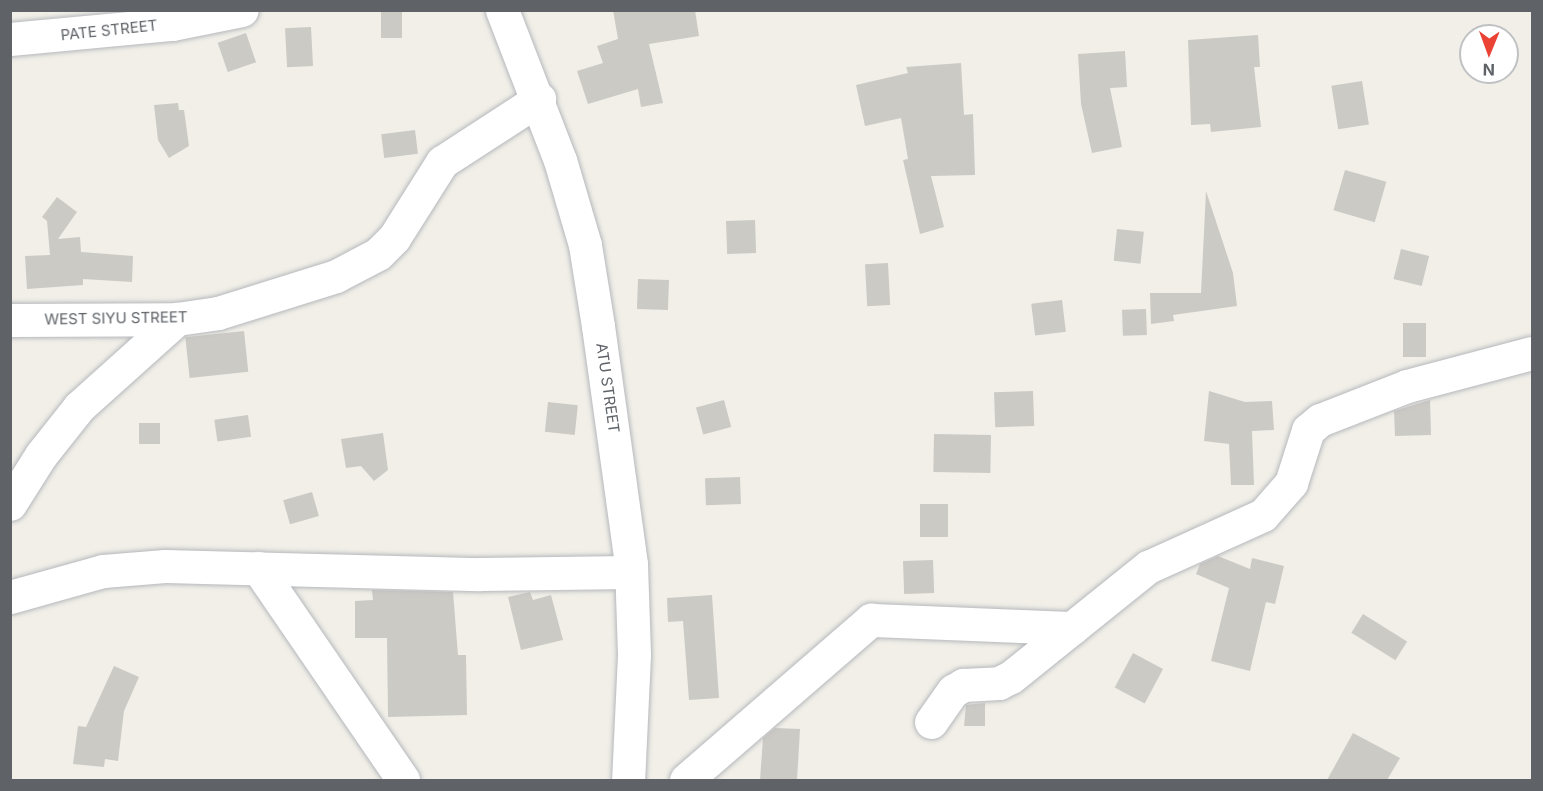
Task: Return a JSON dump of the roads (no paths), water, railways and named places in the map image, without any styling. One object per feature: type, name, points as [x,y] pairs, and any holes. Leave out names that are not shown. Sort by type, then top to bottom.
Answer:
[{"type":"street","name":"PATE STREET","points":[[10,39],[172,24],[242,10]]},
{"type":"street","name":"ATU STREET","points":[[502,10],[539,99],[585,245],[631,572],[634,655],[628,780]]},
{"type":"street","name":"WEST SIYU STREET","points":[[10,320],[177,319],[280,294],[336,276],[378,254],[409,220],[442,162],[539,99]]},
{"type":"street","points":[[10,504],[41,454],[79,407],[177,319]]},
{"type":"street","points":[[931,722],[953,691],[963,684],[999,683],[1011,677],[1148,567],[1263,515],[1291,483],[1308,430],[1320,420],[1407,386],[1533,353]]},
{"type":"street","points":[[10,597],[103,571],[165,566],[631,572]]},
{"type":"street","points":[[258,568],[403,780]]},
{"type":"street","points":[[686,780],[871,620],[1072,628]]}]
